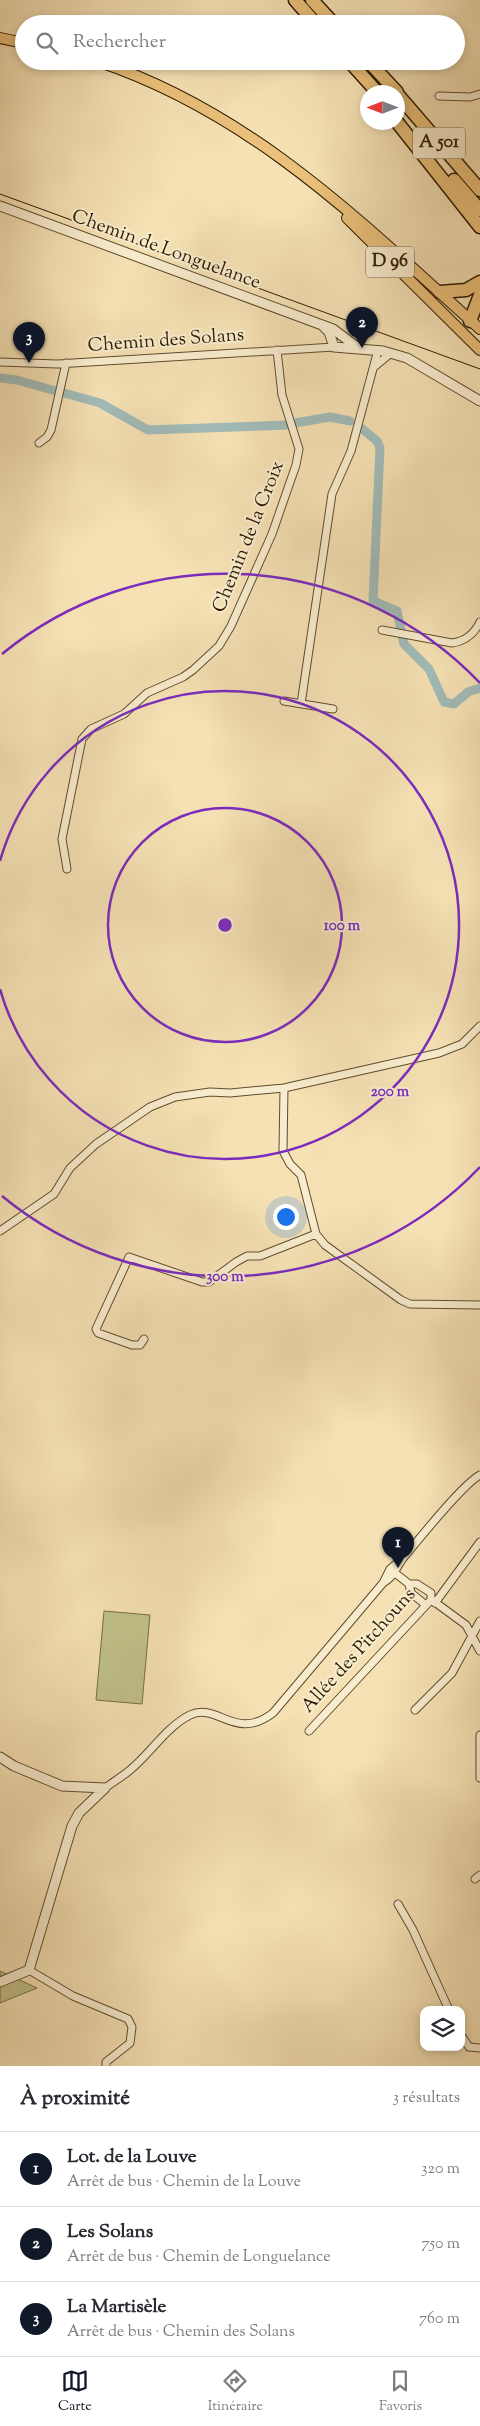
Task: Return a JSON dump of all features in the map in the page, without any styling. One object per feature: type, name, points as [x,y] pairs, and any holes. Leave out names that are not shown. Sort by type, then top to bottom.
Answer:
[{"type":"highway","points":[[295,0],[308,15]]},
{"type":"highway","points":[[312,0],[326,15]]},
{"type":"highway","points":[[357,70],[369,85]]},
{"type":"highway","name":"A 501","points":[[376,70],[389,85]]},
{"type":"highway","points":[[405,101],[480,180]]},
{"type":"highway","name":"A 501","points":[[405,102],[480,190]]},
{"type":"highway","name":"A 501","points":[[405,124],[480,210]]},
{"type":"highway","points":[[403,130],[480,227]]},
{"type":"highway","points":[[440,292],[466,290],[480,282]]},
{"type":"highway","points":[[475,325],[480,295]]},
{"type":"main road","points":[[0,38],[15,41]]},
{"type":"main road","name":"D 96","points":[[122,70],[152,81],[228,122],[302,173],[326,191],[475,325]]},
{"type":"main road","name":"D 96","points":[[302,173],[480,350]]},
{"type":"main road","points":[[475,325],[470,331],[480,342]]},
{"type":"street","points":[[439,96],[470,97],[480,94]]},
{"type":"street","name":"Chemin de Longuelance","points":[[0,206],[340,332],[357,347]]},
{"type":"street","points":[[321,325],[329,332],[334,347],[357,347],[378,350],[406,358],[480,401]]},
{"type":"street","name":"Chemin des Solans","points":[[0,362],[66,363],[334,347]]},
{"type":"street","name":"Chemin de la Croix","points":[[67,868],[62,839],[82,739],[91,729],[124,714],[146,693],[182,677],[219,646],[231,626],[272,534],[296,465],[299,449],[282,395],[277,350]]},
{"type":"street","points":[[301,704],[332,494],[351,452],[378,350]]},
{"type":"street","points":[[374,368],[391,354]]},
{"type":"street","points":[[39,442],[47,437],[52,430],[66,363]]},
{"type":"street","points":[[382,630],[452,643],[461,642],[476,631],[480,622]]},
{"type":"street","points":[[284,701],[333,709]]},
{"type":"street","points":[[0,1230],[54,1194],[70,1168],[96,1144],[150,1107],[175,1097],[210,1092],[230,1093],[284,1088],[452,1050],[462,1044],[480,1026]]},
{"type":"street","points":[[284,1088],[283,1151],[290,1164],[301,1175],[316,1234],[325,1245],[401,1300],[410,1304],[480,1305]]},
{"type":"street","points":[[144,1339],[140,1345],[132,1345],[98,1333],[96,1329],[129,1257],[202,1282],[209,1282],[242,1259],[260,1256],[316,1234]]},
{"type":"street","points":[[29,1970],[72,1826],[79,1813],[105,1788],[130,1770],[176,1725],[190,1715],[199,1713],[219,1716],[241,1724],[254,1724],[263,1721],[273,1713],[402,1559],[463,1490],[480,1475]]},
{"type":"street","name":"Allée des Pitchouns","points":[[309,1730],[431,1600],[480,1542]]},
{"type":"street","points":[[392,1571],[409,1584],[417,1584],[431,1600],[466,1625],[476,1638],[480,1651]]},
{"type":"street","points":[[409,1584],[410,1593],[431,1600]]},
{"type":"street","points":[[415,1710],[452,1673],[476,1638],[480,1621]]},
{"type":"street","points":[[480,1736],[480,1778]]},
{"type":"street","points":[[0,1757],[14,1766],[62,1786],[105,1788]]},
{"type":"street","points":[[398,1904],[413,1930],[447,2006]]},
{"type":"street","points":[[0,1982],[29,1970]]},
{"type":"street","points":[[29,1970],[73,1996],[128,2019],[132,2027],[130,2043],[106,2062],[106,2066]]},
{"type":"street","points":[[465,2041],[469,2047],[480,2048]]},
{"type":"green space","points":[[104,1611],[150,1615],[142,1704],[96,1700]]},
{"type":"green space","points":[[0,1971],[37,1988],[0,2003]]},
{"type":"waterway","points":[[0,378],[17,380],[56,391]]},
{"type":"waterway","points":[[64,393],[100,403],[148,430],[288,425]]},
{"type":"waterway","points":[[295,423],[330,417],[350,421]]},
{"type":"waterway","points":[[361,428],[377,441],[380,448],[373,601],[397,611],[404,644],[429,669],[444,702],[454,704],[468,692],[480,688]]},
{"type":"tram line","points":[[0,194],[480,369]]},
{"type":"place","name":"Les Solans","points":[[362,348]]},
{"type":"place","name":"La Martisèle","points":[[29,363]]},
{"type":"place","name":"Lot. de la Louve","points":[[398,1568]]}]
